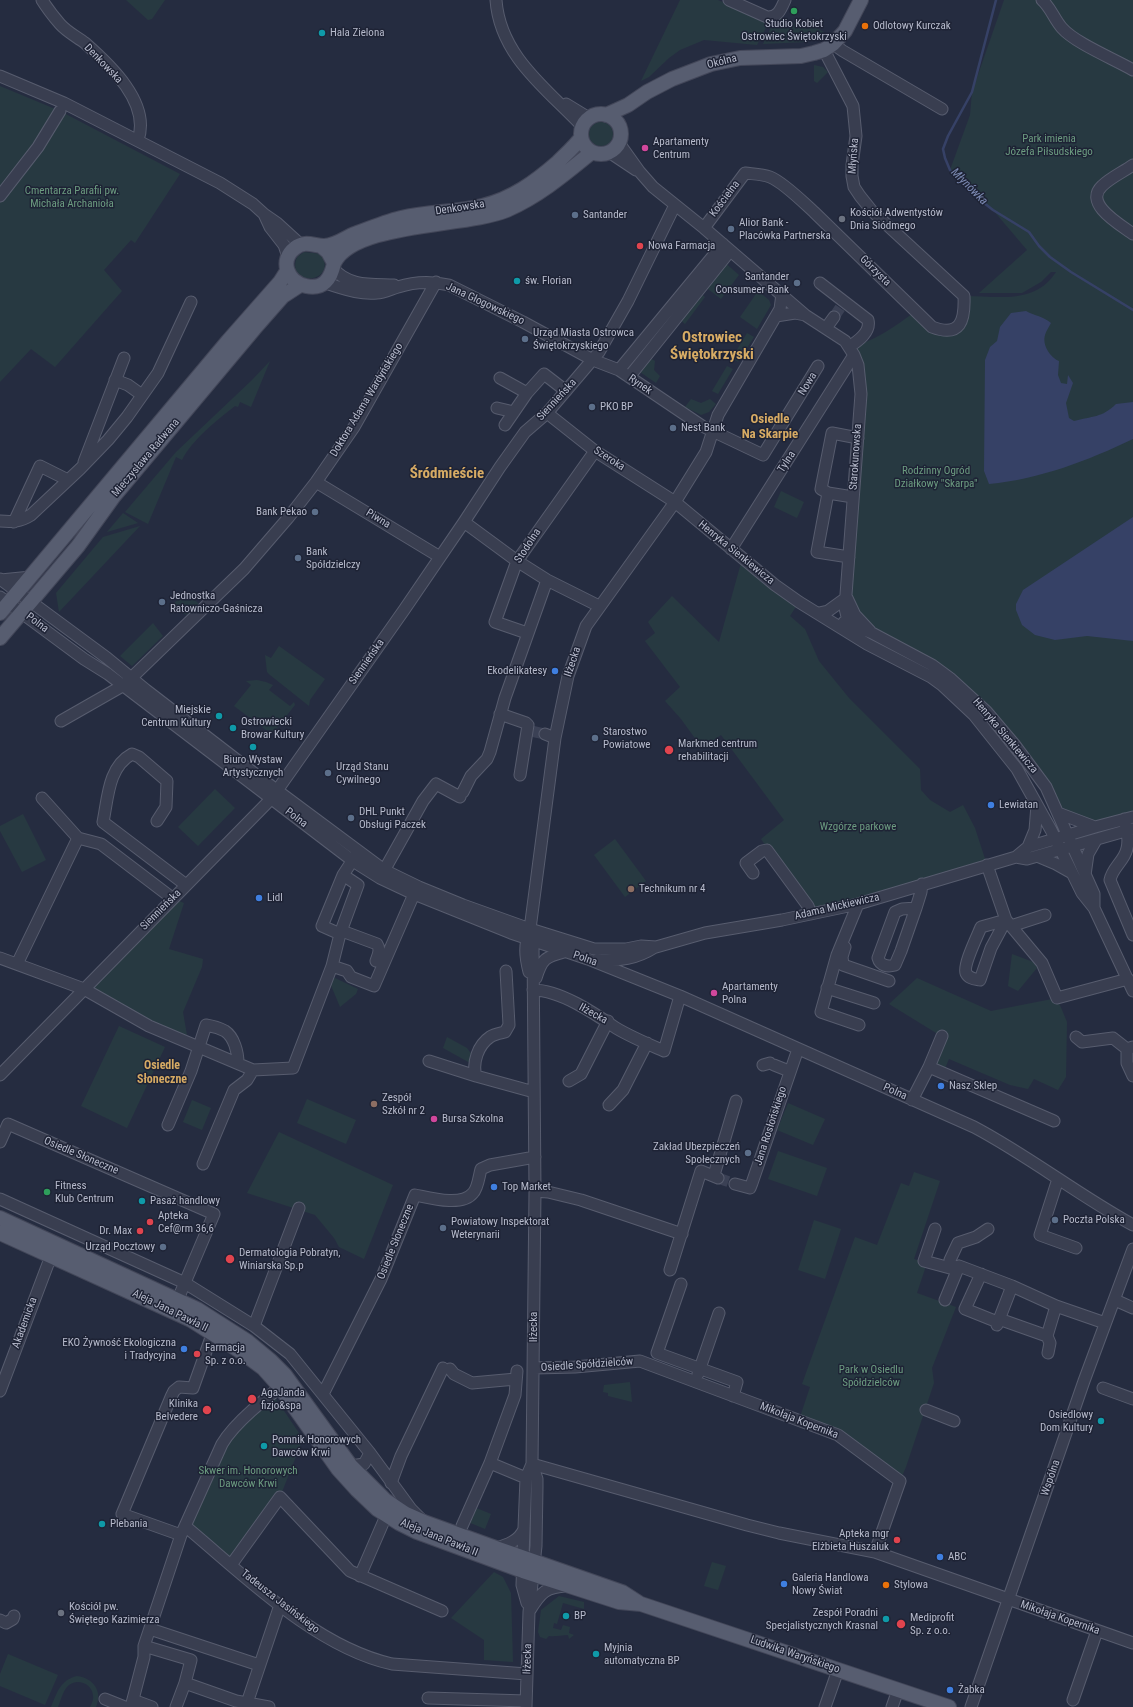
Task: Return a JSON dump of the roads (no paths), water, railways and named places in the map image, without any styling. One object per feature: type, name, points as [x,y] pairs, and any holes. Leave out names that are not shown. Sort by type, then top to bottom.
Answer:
[{"type":"main road","points":[[828,47],[845,31],[861,0]]},
{"type":"main road","name":"Okólna","points":[[606,115],[628,105],[647,92],[672,79],[718,62],[748,57],[801,56],[814,53],[828,47]]},
{"type":"main road","points":[[620,128],[617,122],[606,115],[600,114],[584,128],[585,147],[598,154],[614,148],[621,136],[620,121],[628,105]]},
{"type":"main road","name":"Denkowska","points":[[321,246],[332,245],[370,228],[401,218],[483,206],[502,200],[528,186],[544,175],[576,145],[584,128]]},
{"type":"main road","name":"Denkowska","points":[[334,266],[340,254],[351,246],[383,234],[424,224],[475,219],[506,210],[543,191],[592,152]]},
{"type":"main road","points":[[309,243],[321,246],[328,252],[334,266],[332,275],[325,283],[314,287],[300,285],[291,278],[287,271],[288,257],[291,251],[300,244],[309,243]]},
{"type":"main road","name":"Mieczysława Radwana","points":[[3,605],[18,592],[31,577],[228,341],[280,282],[287,271]]},
{"type":"main road","name":"Mieczysława Radwana","points":[[0,638],[78,546],[114,496],[254,329],[284,296],[294,287],[300,285]]},
{"type":"main road","name":"Aleja Jana Pawła II","points":[[0,1218],[175,1306],[191,1320],[213,1332],[285,1384],[351,1466],[385,1500],[406,1514],[496,1548],[528,1566]]},
{"type":"main road","name":"Aleja Jana Pawła II","points":[[0,1233],[51,1256],[220,1323],[247,1341],[271,1361],[338,1468],[357,1490],[386,1516],[417,1532],[528,1566]]},
{"type":"main road","name":"Ludwika Waryńskiego","points":[[528,1566],[570,1586],[619,1602],[641,1604],[949,1707]]},
{"type":"main road","name":"Ludwika Waryńskiego","points":[[528,1566],[622,1592],[641,1604]]},
{"type":"street","name":"Denkowska","points":[[42,0],[61,25],[85,44],[105,63],[121,80],[134,98],[138,106],[140,125],[138,140]]},
{"type":"street","points":[[496,0],[502,28],[519,61],[584,128]]},
{"type":"street","points":[[729,0],[767,17],[772,17],[778,13],[785,0]]},
{"type":"street","points":[[1042,0],[1053,12],[1061,27],[1071,36],[1133,70]]},
{"type":"street","points":[[828,47],[942,109]]},
{"type":"street","name":"Młyńska","points":[[828,47],[853,106],[856,136],[852,165],[854,187],[872,211],[964,296]]},
{"type":"street","points":[[0,76],[64,103],[220,183],[253,204],[300,244]]},
{"type":"street","points":[[0,196],[38,147],[60,110]]},
{"type":"street","points":[[614,148],[639,171],[653,187],[727,247],[792,302],[805,315],[841,338],[852,351]]},
{"type":"street","points":[[1133,165],[1100,188],[1097,195],[1097,201],[1101,209],[1133,234]]},
{"type":"street","name":"Kościelna","points":[[704,228],[745,173],[758,174],[771,178]]},
{"type":"street","name":"Górzysta","points":[[771,178],[794,194],[814,212],[932,327],[948,331],[955,329],[964,317],[964,296]]},
{"type":"street","name":"Siennieńska","points":[[0,1075],[172,898],[271,799],[404,610],[525,432],[547,413],[593,360],[628,301],[675,205]]},
{"type":"street","points":[[264,214],[270,227],[284,245],[288,257]]},
{"type":"street","points":[[629,377],[727,247]]},
{"type":"street","name":"Rynek","points":[[713,431],[683,414],[619,370],[727,247]]},
{"type":"street","points":[[334,266],[341,277],[348,280],[363,284],[402,286]]},
{"type":"street","name":"Jana Głogowskiego","points":[[325,283],[364,293],[377,293],[420,281],[450,285],[593,360],[619,370]]},
{"type":"street","name":"Doktora Adama Wardyńskiego","points":[[127,681],[244,569],[316,482],[354,427],[436,282]]},
{"type":"street","name":"Tylna","points":[[731,549],[852,351],[867,331],[869,324],[866,317],[844,303],[820,283]]},
{"type":"street","points":[[713,431],[718,415],[776,316],[782,302],[782,294]]},
{"type":"street","points":[[0,521],[14,522],[23,520],[31,515],[82,467],[108,440],[158,373],[191,302]]},
{"type":"street","points":[[776,316],[785,314],[805,315]]},
{"type":"street","points":[[826,328],[834,317]]},
{"type":"street","name":"Starokunowska","points":[[846,598],[861,384],[858,364],[852,351]]},
{"type":"street","points":[[82,467],[124,358]]},
{"type":"street","name":"Nowa","points":[[713,431],[763,455],[818,366]]},
{"type":"street","points":[[505,425],[527,393],[544,374],[566,391]]},
{"type":"street","points":[[500,378],[527,393]]},
{"type":"street","points":[[115,380],[128,385],[142,395]]},
{"type":"street","points":[[497,408],[514,412]]},
{"type":"street","name":"Szeroka","points":[[547,413],[595,451],[675,502]]},
{"type":"street","name":"Iłżecka","points":[[526,1704],[529,1612],[522,1585],[536,1546],[537,1479],[532,1464],[535,1157],[533,990],[530,936],[550,736],[568,676],[586,626],[675,502],[706,452],[713,431]]},
{"type":"street","points":[[853,497],[828,493],[821,489],[832,433],[858,438]]},
{"type":"street","name":"Stodolna","points":[[527,633],[495,622],[517,560],[595,451]]},
{"type":"street","points":[[14,522],[40,466],[68,480]]},
{"type":"street","name":"Piwna","points":[[316,482],[440,557]]},
{"type":"street","points":[[828,493],[817,552],[849,557]]},
{"type":"street","name":"Henryka Sienkiewicza","points":[[675,502],[775,585],[819,614],[850,629],[918,669],[942,685],[958,699],[974,715],[1013,763],[1037,804],[1085,875],[1094,894],[1094,908]]},
{"type":"street","points":[[464,522],[547,580],[599,606]]},
{"type":"street","points":[[0,580],[31,577]]},
{"type":"street","name":"Polna","points":[[0,580],[18,592],[26,607],[84,659],[127,681],[217,745],[277,790],[356,856]]},
{"type":"street","points":[[382,874],[423,801],[436,784],[462,795],[471,776],[486,759],[490,752],[500,714],[527,633],[547,580]]},
{"type":"street","points":[[819,614],[828,612],[846,598]]},
{"type":"street","points":[[846,598],[845,608],[850,629]]},
{"type":"street","points":[[846,598],[855,615],[872,633]]},
{"type":"street","name":"Polna","points":[[3,605],[26,607]]},
{"type":"street","name":"Henryka Sienkiewicza","points":[[850,629],[872,633],[932,665],[972,697],[1000,727],[1035,771],[1046,787],[1058,813],[1064,843],[1073,873],[1082,893],[1094,908],[1133,991]]},
{"type":"street","points":[[61,721],[127,681]]},
{"type":"street","name":"Polna","points":[[127,681],[271,799],[414,894],[440,901]]},
{"type":"street","points":[[500,714],[526,723],[529,728],[530,732],[520,775]]},
{"type":"street","points":[[157,821],[166,807],[167,781],[139,757],[132,754],[125,757],[112,775],[103,822],[186,885]]},
{"type":"street","points":[[42,798],[78,838],[101,844],[172,898]]},
{"type":"street","points":[[1028,847],[1036,830],[1037,804]]},
{"type":"street","points":[[1058,813],[1072,820],[1095,827]]},
{"type":"street","points":[[1128,818],[1130,829],[1125,856],[1112,872],[1110,880],[1133,935]]},
{"type":"street","name":"Adama Mickiewicza","points":[[1016,857],[1027,859],[1037,856],[1095,827],[1128,818]]},
{"type":"street","name":"Adama Mickiewicza","points":[[588,959],[627,955],[641,946],[656,947],[705,933],[858,904],[1016,857],[1028,847],[1096,840],[1130,829]]},
{"type":"street","points":[[17,964],[78,838]]},
{"type":"street","points":[[1085,875],[1088,854],[1096,840]]},
{"type":"street","points":[[753,873],[746,863],[762,851],[767,850],[808,906],[811,914]]},
{"type":"street","points":[[356,856],[344,875],[322,926],[377,944],[379,947],[379,953],[376,961]]},
{"type":"street","points":[[1037,856],[1073,873]]},
{"type":"street","points":[[987,865],[1009,923],[1042,963],[1058,998],[1128,979]]},
{"type":"street","name":"Polna","points":[[382,874],[440,901],[530,936],[564,952],[588,959],[680,996],[798,1048],[1000,1141],[1109,1212],[1133,1225]]},
{"type":"street","points":[[0,958],[84,989],[149,1026],[238,1062],[253,1070],[293,1068],[332,966],[341,933],[358,885],[344,875]]},
{"type":"street","points":[[916,908],[902,909],[895,912],[878,958],[881,964],[890,967],[894,966],[902,951],[916,908],[921,892],[922,884]]},
{"type":"street","points":[[332,966],[347,972],[352,977],[374,986],[414,894]]},
{"type":"street","points":[[858,904],[837,955],[821,1012],[859,1025]]},
{"type":"street","points":[[1009,923],[991,948],[980,980],[970,978],[966,972],[966,965],[981,927],[1009,923],[1045,915]]},
{"type":"street","points":[[850,923],[849,935],[842,958],[844,965],[888,981]]},
{"type":"street","name":"Adama Mickiewicza","points":[[530,936],[627,955]]},
{"type":"street","name":"Iłżecka","points":[[533,990],[543,961],[547,957],[564,952]]},
{"type":"street","points":[[627,955],[624,969],[627,974]]},
{"type":"street","points":[[627,955],[636,972],[646,982]]},
{"type":"street","points":[[476,1076],[473,1068],[477,1054],[485,1041],[491,1036],[506,1032],[509,1025],[506,971]]},
{"type":"street","points":[[827,988],[874,1003]]},
{"type":"street","name":"Iłżecka","points":[[533,990],[544,990],[549,992],[589,1011],[608,1021],[617,1028],[664,1051],[680,996]]},
{"type":"street","points":[[569,1082],[581,1074],[608,1021]]},
{"type":"street","points":[[168,1125],[206,1025],[217,1024],[231,1037],[238,1054],[238,1062]]},
{"type":"street","points":[[912,1100],[929,1067],[942,1036]]},
{"type":"street","points":[[1076,1038],[1082,1042],[1113,1038],[1130,1048],[1127,1063],[1133,1076]]},
{"type":"street","points":[[608,1105],[623,1090],[646,1043]]},
{"type":"street","name":"Jana Rosłońskiego","points":[[735,1184],[750,1188],[798,1048]]},
{"type":"street","points":[[429,1061],[534,1092]]},
{"type":"street","points":[[769,1064],[789,1071]]},
{"type":"street","points":[[929,1067],[1054,1121]]},
{"type":"street","points":[[203,1164],[234,1090],[247,1080],[253,1070]]},
{"type":"street","points":[[670,1270],[702,1171],[716,1176],[736,1101]]},
{"type":"street","name":"Osiedle Słoneczne","points":[[0,1142],[8,1124],[214,1214],[175,1306]]},
{"type":"street","name":"Osiedle Słoneczne","points":[[323,1394],[381,1279],[415,1195],[449,1201],[468,1198],[474,1192],[481,1169],[490,1165],[535,1157]]},
{"type":"street","points":[[1058,1179],[1040,1235],[1076,1248]]},
{"type":"street","points":[[535,1191],[548,1192],[581,1200],[682,1234]]},
{"type":"street","points":[[0,1199],[185,1283],[254,1326],[290,1354],[370,1453],[411,1509],[424,1522]]},
{"type":"street","points":[[254,1326],[299,1208]]},
{"type":"street","points":[[935,1229],[924,1261],[981,1274],[1056,1306],[1105,1323]]},
{"type":"street","points":[[955,1267],[950,1260],[958,1243],[976,1237],[988,1229]]},
{"type":"street","name":"Wspólna","points":[[971,1707],[1105,1323],[1115,1300],[1133,1249]]},
{"type":"street","name":"Akademicka","points":[[0,1391],[51,1256]]},
{"type":"street","points":[[945,1300],[955,1267]]},
{"type":"street","points":[[981,1274],[966,1309],[998,1323],[1047,1336]]},
{"type":"street","points":[[652,1366],[681,1284]]},
{"type":"street","points":[[998,1323],[1012,1286]]},
{"type":"street","points":[[1115,1300],[1133,1308]]},
{"type":"street","points":[[1048,1353],[1050,1343],[1047,1336],[1056,1306]]},
{"type":"street","points":[[696,1382],[719,1314]]},
{"type":"street","points":[[183,1531],[122,1514],[171,1397],[179,1387],[193,1388],[213,1332]]},
{"type":"street","points":[[657,1353],[737,1382],[733,1396]]},
{"type":"street","name":"Osiedle Spółdzielców","points":[[534,1368],[576,1367],[640,1361]]},
{"type":"street","name":"Mikołaja Kopernika","points":[[640,1361],[838,1435],[900,1481],[875,1552]]},
{"type":"street","points":[[391,1483],[399,1460],[447,1369],[472,1383],[517,1375],[515,1395],[490,1463],[462,1526]]},
{"type":"street","points":[[129,1705],[144,1657],[144,1646],[150,1629],[163,1602],[183,1531],[208,1473],[226,1437],[262,1401],[285,1384]]},
{"type":"street","points":[[1103,1388],[1133,1399]]},
{"type":"street","points":[[926,1410],[954,1421]]},
{"type":"street","points":[[351,1466],[364,1464],[370,1453]]},
{"type":"street","points":[[490,1463],[526,1478]]},
{"type":"street","name":"Iłżecka","points":[[528,1566],[524,1528],[526,1478],[532,1464]]},
{"type":"street","name":"Mikołaja Kopernika","points":[[532,1464],[779,1533],[875,1552],[1133,1643]]},
{"type":"street","points":[[231,1565],[280,1497],[350,1572],[442,1611]]},
{"type":"street","points":[[360,1576],[386,1516]]},
{"type":"street","name":"Aleja Jana Pawła II","points":[[496,1548],[515,1541],[522,1534],[524,1528]]},
{"type":"street","name":"Tadeusza Jasińskiego","points":[[183,1531],[231,1565],[280,1605],[323,1636],[345,1647],[384,1663],[527,1674]]},
{"type":"street","name":"Ludwika Waryńskiego","points":[[529,1612],[545,1590],[558,1586],[570,1586]]},
{"type":"street","points":[[247,1703],[280,1605]]},
{"type":"street","points":[[0,1620],[6,1623],[13,1619],[14,1616]]},
{"type":"street","points":[[150,1629],[259,1665]]},
{"type":"street","points":[[1073,1700],[1097,1631]]},
{"type":"street","points":[[144,1646],[191,1660],[185,1683],[176,1707]]},
{"type":"street","points":[[825,1707],[838,1670]]},
{"type":"street","points":[[185,1683],[236,1701],[269,1707]]},
{"type":"street","points":[[892,1707],[898,1690]]},
{"type":"street","points":[[428,1698],[526,1704]]},
{"type":"street","points":[[105,1699],[129,1705],[152,1707]]},
{"type":"water","points":[[1026,311],[1051,323],[1044,339],[1046,347],[1050,354],[1059,361],[1058,375],[1061,383],[1067,384],[1068,375],[1073,383],[1066,403],[1069,418],[1074,421],[1096,416],[1111,409],[1116,404],[1133,402],[1133,439],[1098,455],[1063,468],[1027,478],[989,484],[984,471],[985,360],[990,347],[997,341],[1000,327],[1011,313]]},
{"type":"water","points":[[1133,517],[1133,641],[1087,636],[1055,640],[1035,635],[1022,625],[1016,610],[1016,604],[1023,590]]},
{"type":"waterway","name":"Młynówka","points":[[996,0],[972,92],[948,136],[943,149],[950,170],[970,192],[993,210],[1029,232],[1039,246],[1050,257],[1071,272],[1133,310]]},
{"type":"tunnel","points":[[834,317],[842,305]]},
{"type":"tunnel","points":[[531,731],[545,734]]},
{"type":"tunnel","points":[[718,1178],[735,1184]]},
{"type":"place","name":"Studio Kobiet Ostrowiec Świętokrzyski","points":[[794,11]]},
{"type":"place","name":"Odlotowy Kurczak","points":[[865,26]]},
{"type":"place","name":"Hala Zielona","points":[[322,33]]},
{"type":"place","name":"Apartamenty Centrum","points":[[645,148]]},
{"type":"place","name":"Santander","points":[[575,215]]},
{"type":"place","name":"Kościół Adwentystów Dnia Siódmego","points":[[842,219]]},
{"type":"place","name":"Alior Bank - Placówka Partnerska","points":[[731,229]]},
{"type":"place","name":"Nowa Farmacja","points":[[640,246]]},
{"type":"place","name":"św. Florian","points":[[517,281]]},
{"type":"place","name":"Santander Consumeer Bank","points":[[797,283]]},
{"type":"place","name":"Urząd Miasta Ostrowca Świętokrzyskiego","points":[[525,339]]},
{"type":"place","name":"PKO BP","points":[[592,407]]},
{"type":"place","name":"Nest Bank","points":[[673,428]]},
{"type":"place","name":"Bank Pekao","points":[[315,512]]},
{"type":"place","name":"Bank Spółdzielczy","points":[[298,558]]},
{"type":"place","name":"Jednostka Ratowniczo-Gaśnicza","points":[[162,602]]},
{"type":"place","name":"Ekodelikatesy","points":[[555,671]]},
{"type":"place","name":"Miejskie Centrum Kultury","points":[[219,716]]},
{"type":"place","name":"Ostrowiecki Browar Kultury","points":[[233,728]]},
{"type":"place","name":"Starostwo Powiatowe","points":[[595,738]]},
{"type":"place","name":"Biuro Wystaw Artystycznych","points":[[253,747]]},
{"type":"place","name":"Markmed centrum rehabilitacji","points":[[669,750]]},
{"type":"place","name":"Urząd Stanu Cywilnego","points":[[328,773]]},
{"type":"place","name":"Lewiatan","points":[[991,805]]},
{"type":"place","name":"DHL Punkt Obsługi Paczek","points":[[351,818]]},
{"type":"place","name":"Technikum nr 4","points":[[631,889]]},
{"type":"place","name":"Lidl","points":[[259,898]]},
{"type":"place","name":"Apartamenty Polna","points":[[714,993]]},
{"type":"place","name":"Nasz Sklep","points":[[941,1086]]},
{"type":"place","name":"Zespół Szkół nr 2","points":[[374,1104]]},
{"type":"place","name":"Bursa Szkolna","points":[[434,1119]]},
{"type":"place","name":"Zakład Ubezpieczeń Społecznych","points":[[748,1153]]},
{"type":"place","name":"Top Market","points":[[494,1187]]},
{"type":"place","name":"Fitness Klub Centrum","points":[[47,1192]]},
{"type":"place","name":"Pasaż handlowy","points":[[142,1201]]},
{"type":"place","name":"Poczta Polska","points":[[1055,1220]]},
{"type":"place","name":"Apteka Cef@rm 36,6","points":[[150,1222]]},
{"type":"place","name":"Powiatowy Inspektorat Weterynarii","points":[[443,1228]]},
{"type":"place","name":"Dr. Max","points":[[140,1231]]},
{"type":"place","name":"Urząd Pocztowy","points":[[163,1247]]},
{"type":"place","name":"Dermatologia Pobratyn, Winiarska Sp.p","points":[[230,1259]]},
{"type":"place","name":"EKO Żywność Ekologiczna i Tradycyjna","points":[[184,1349]]},
{"type":"place","name":"Farmacja Sp. z o.o.","points":[[197,1354]]},
{"type":"place","name":"AgaJanda fizjo&spa","points":[[252,1399]]},
{"type":"place","name":"Klinika Belvedere","points":[[207,1410]]},
{"type":"place","name":"Osiedlowy Dom Kultury","points":[[1101,1421]]},
{"type":"place","name":"Pomnik Honorowych Dawców Krwi","points":[[264,1446]]},
{"type":"place","name":"Plebania","points":[[102,1524]]},
{"type":"place","name":"Apteka mgr Elżbieta Huszaluk","points":[[897,1540]]},
{"type":"place","name":"ABC","points":[[940,1557]]},
{"type":"place","name":"Galeria Handlowa Nowy Świat","points":[[784,1584]]},
{"type":"place","name":"Stylowa","points":[[886,1585]]},
{"type":"place","name":"Kościół pw. Świętego Kazimierza","points":[[61,1613]]},
{"type":"place","name":"BP","points":[[566,1616]]},
{"type":"place","name":"Zespół Poradni Specjalistycznych Krasnal","points":[[886,1619]]},
{"type":"place","name":"Mediprofit Sp. z o.o.","points":[[901,1624]]},
{"type":"place","name":"Myjnia automatyczna BP","points":[[596,1654]]},
{"type":"place","name":"Żabka","points":[[950,1690]]},
{"type":"district","name":"Ostrowiec Świętokrzyski","points":[[712,346]]},
{"type":"district","name":"Osiedle Na Skarpie","points":[[770,428]]},
{"type":"district","name":"Śródmieście","points":[[447,474]]},
{"type":"district","name":"Osiedle Słoneczne","points":[[162,1073]]},
{"type":"park label","name":"Park imienia Józefa Piłsudskiego","points":[[1049,145]]},
{"type":"park label","name":"Cmentarza Parafii pw. Michała Archanioła","points":[[72,197]]},
{"type":"park label","name":"Rodzinny Ogród Działkowy \"Skarpa\"","points":[[936,477]]},
{"type":"park label","name":"Wzgórze parkowe","points":[[858,827]]},
{"type":"park label","name":"Park w Osiedlu Spółdzielców","points":[[871,1376]]},
{"type":"park label","name":"Skwer im. Honorowych Dawców Krwi","points":[[248,1477]]}]
